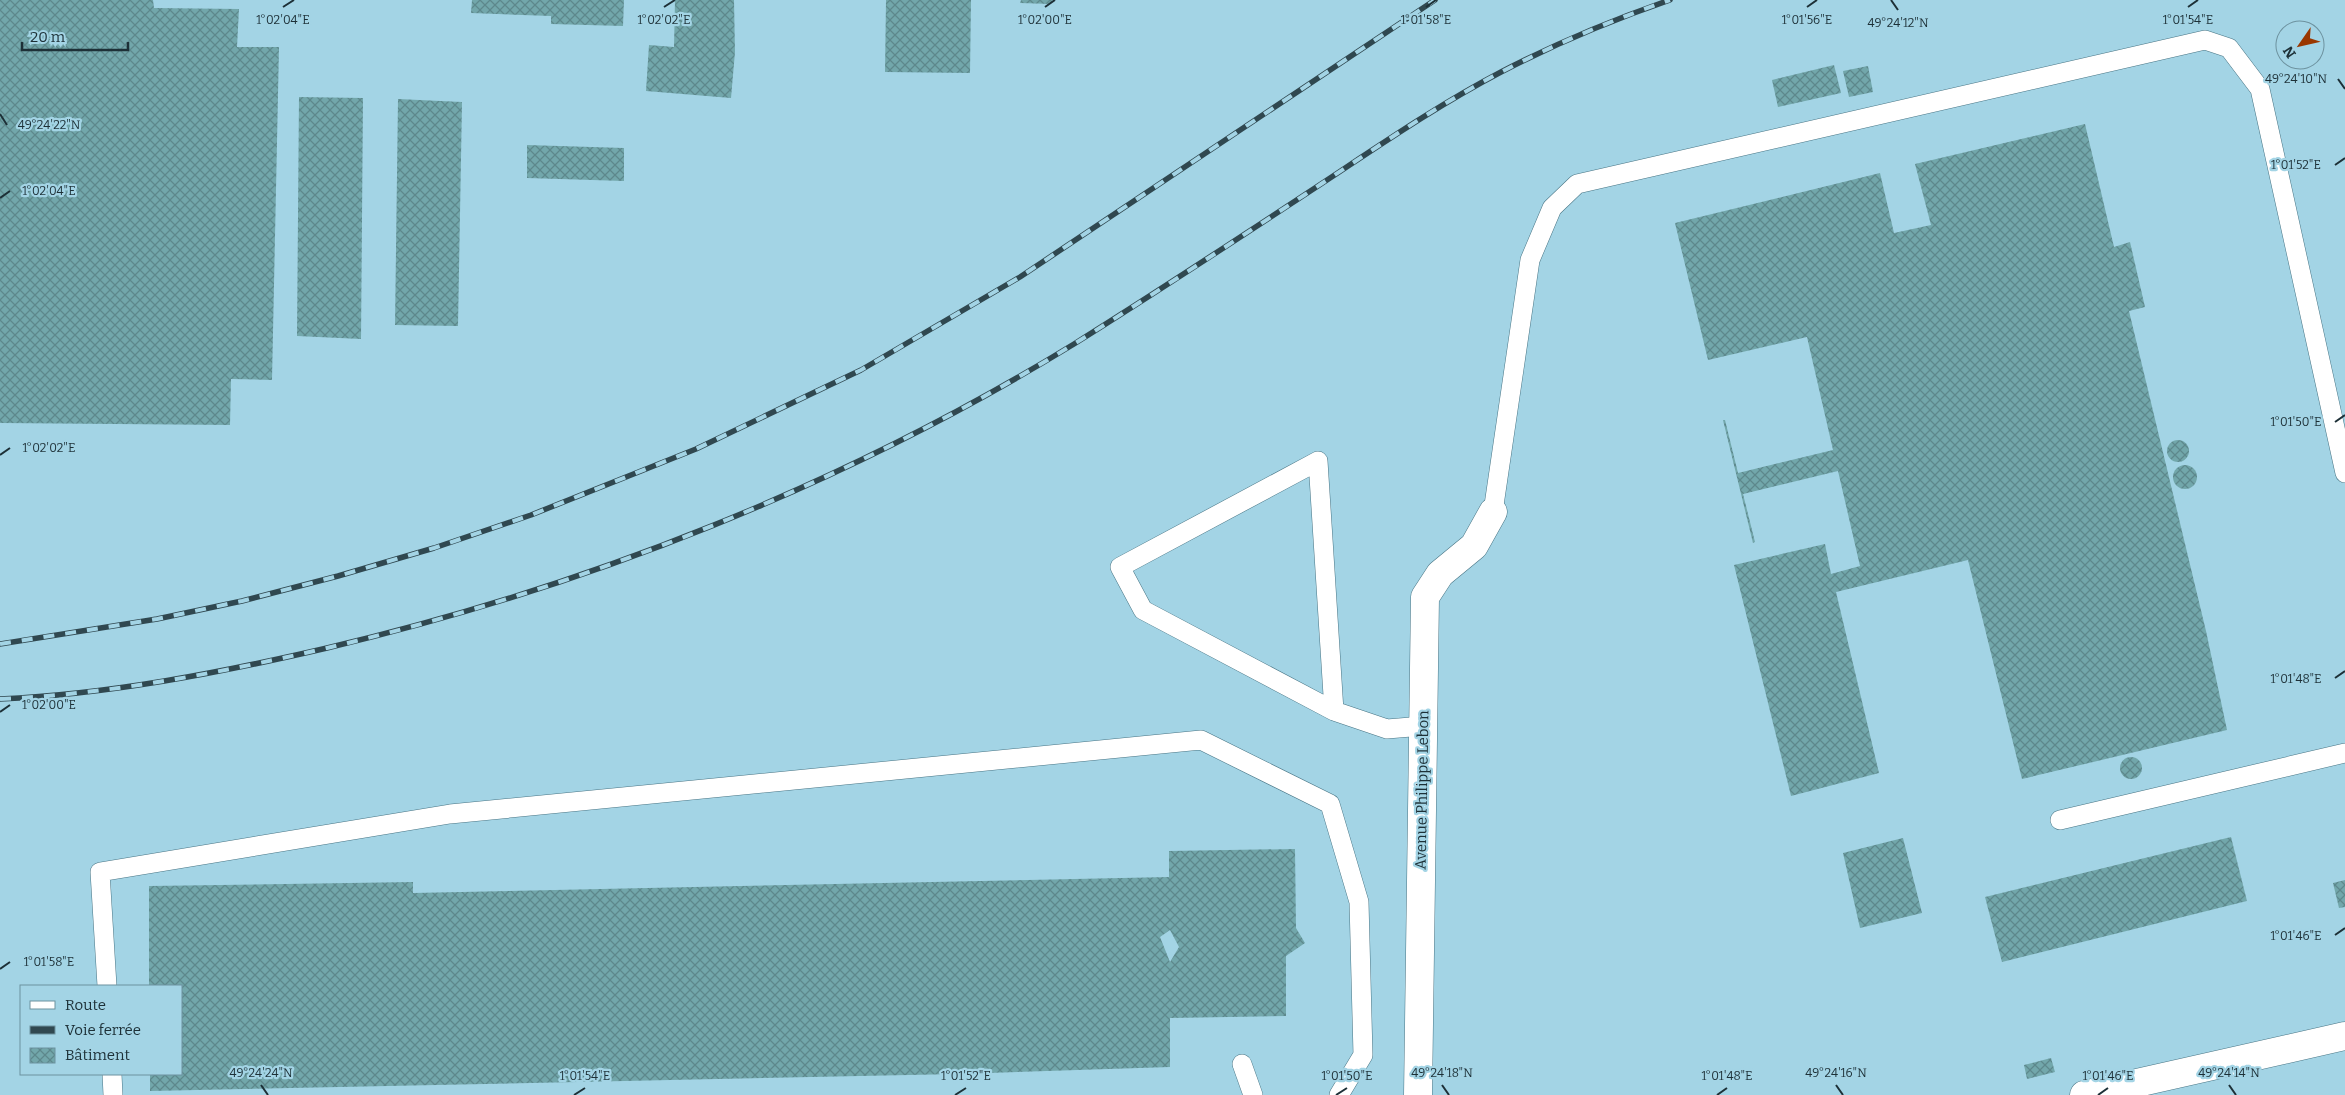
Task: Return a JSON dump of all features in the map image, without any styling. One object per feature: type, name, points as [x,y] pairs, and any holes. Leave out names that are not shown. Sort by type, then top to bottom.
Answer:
[{"type":"street","name":"Avenue Philippe Lebon","points":[[1418,1095],[1425,597],[1440,574],[1474,546],[1493,512]]},
{"type":"street","points":[[2084,1095],[2345,1036]]},
{"type":"lane","points":[[1493,512],[1530,260],[1552,208],[1577,184],[2204,40],[2229,48],[2260,89],[2345,473]]},
{"type":"lane","points":[[1334,711],[1318,461],[1120,567],[1143,610],[1334,711],[1387,729],[1423,726]]},
{"type":"lane","points":[[107,985],[100,872],[450,814],[1201,740],[1330,804],[1359,902],[1362,1055],[1340,1095]]},
{"type":"lane","points":[[2060,820],[2345,753]]},
{"type":"lane","points":[[1242,1064],[1253,1095]]},
{"type":"lane","points":[[112,1075],[113,1095]]},
{"type":"building","points":[[0,0],[153,0],[154,8],[239,9],[237,47],[279,47],[272,380],[231,379],[230,425],[0,423]]},
{"type":"building","points":[[472,0],[624,0],[623,26],[551,24],[551,16],[471,13]]},
{"type":"building","points":[[675,0],[734,0],[735,52],[731,98],[646,91],[649,45],[674,47]]},
{"type":"building","points":[[886,0],[971,0],[970,73],[885,72]]},
{"type":"building","points":[[1021,0],[1053,0],[1050,4],[1020,3]]},
{"type":"building","points":[[1834,65],[1841,93],[1778,107],[1772,80]]},
{"type":"building","points":[[1868,66],[1873,92],[1849,97],[1843,71]]},
{"type":"building","points":[[299,97],[363,98],[361,339],[297,336]]},
{"type":"building","points":[[398,99],[462,102],[458,326],[395,325]]},
{"type":"building","points":[[2085,124],[2114,247],[2130,242],[2145,307],[2129,311],[2206,631],[2227,730],[2022,779],[1968,560],[1836,592],[1879,773],[1791,796],[1734,565],[1825,544],[1831,574],[1860,566],[1838,471],[1743,494],[1755,542],[1753,543],[1723,420],[1725,420],[1738,473],[1833,450],[1807,337],[1708,360],[1675,223],[1880,173],[1894,233],[1931,225],[1915,164]]},
{"type":"building","points":[[527,145],[624,148],[624,181],[527,178]]},
{"type":"building","points":[[2178,440],[2186,443],[2189,451],[2186,459],[2178,462],[2170,459],[2167,451],[2170,443]]},
{"type":"building","points":[[2185,465],[2190,466],[2196,472],[2196,482],[2190,488],[2185,489],[2180,488],[2174,482],[2173,477],[2174,472],[2180,466]]},
{"type":"building","points":[[2131,757],[2139,760],[2142,768],[2139,776],[2131,779],[2123,776],[2120,768],[2123,760]]},
{"type":"building","points":[[2231,837],[2247,901],[2002,962],[1985,897]]},
{"type":"building","points":[[1903,838],[1922,913],[1860,928],[1843,853]]},
{"type":"building","points":[[1295,849],[1296,928],[1305,943],[1286,956],[1286,1016],[1170,1018],[1170,1067],[958,1074],[150,1091],[150,1075],[182,1075],[182,985],[149,985],[149,886],[413,882],[413,893],[1169,877],[1169,851]],"holes":[[[1170,930],[1179,947],[1170,962],[1160,937]]]},
{"type":"building","points":[[2345,880],[2345,907],[2339,908],[2333,883]]},
{"type":"building","points":[[2051,1058],[2055,1072],[2027,1079],[2024,1065]]},
{"type":"railway","points":[[0,644],[157,619],[242,601],[338,576],[434,548],[531,515],[696,449],[861,370],[1020,277],[1435,0]]},
{"type":"railway","points":[[0,699],[82,692],[164,681],[246,666],[327,648],[425,623],[522,594],[618,562],[712,526],[806,486],[897,442],[987,395],[1074,344],[1410,126],[1478,85],[1563,42],[1670,0]]}]
